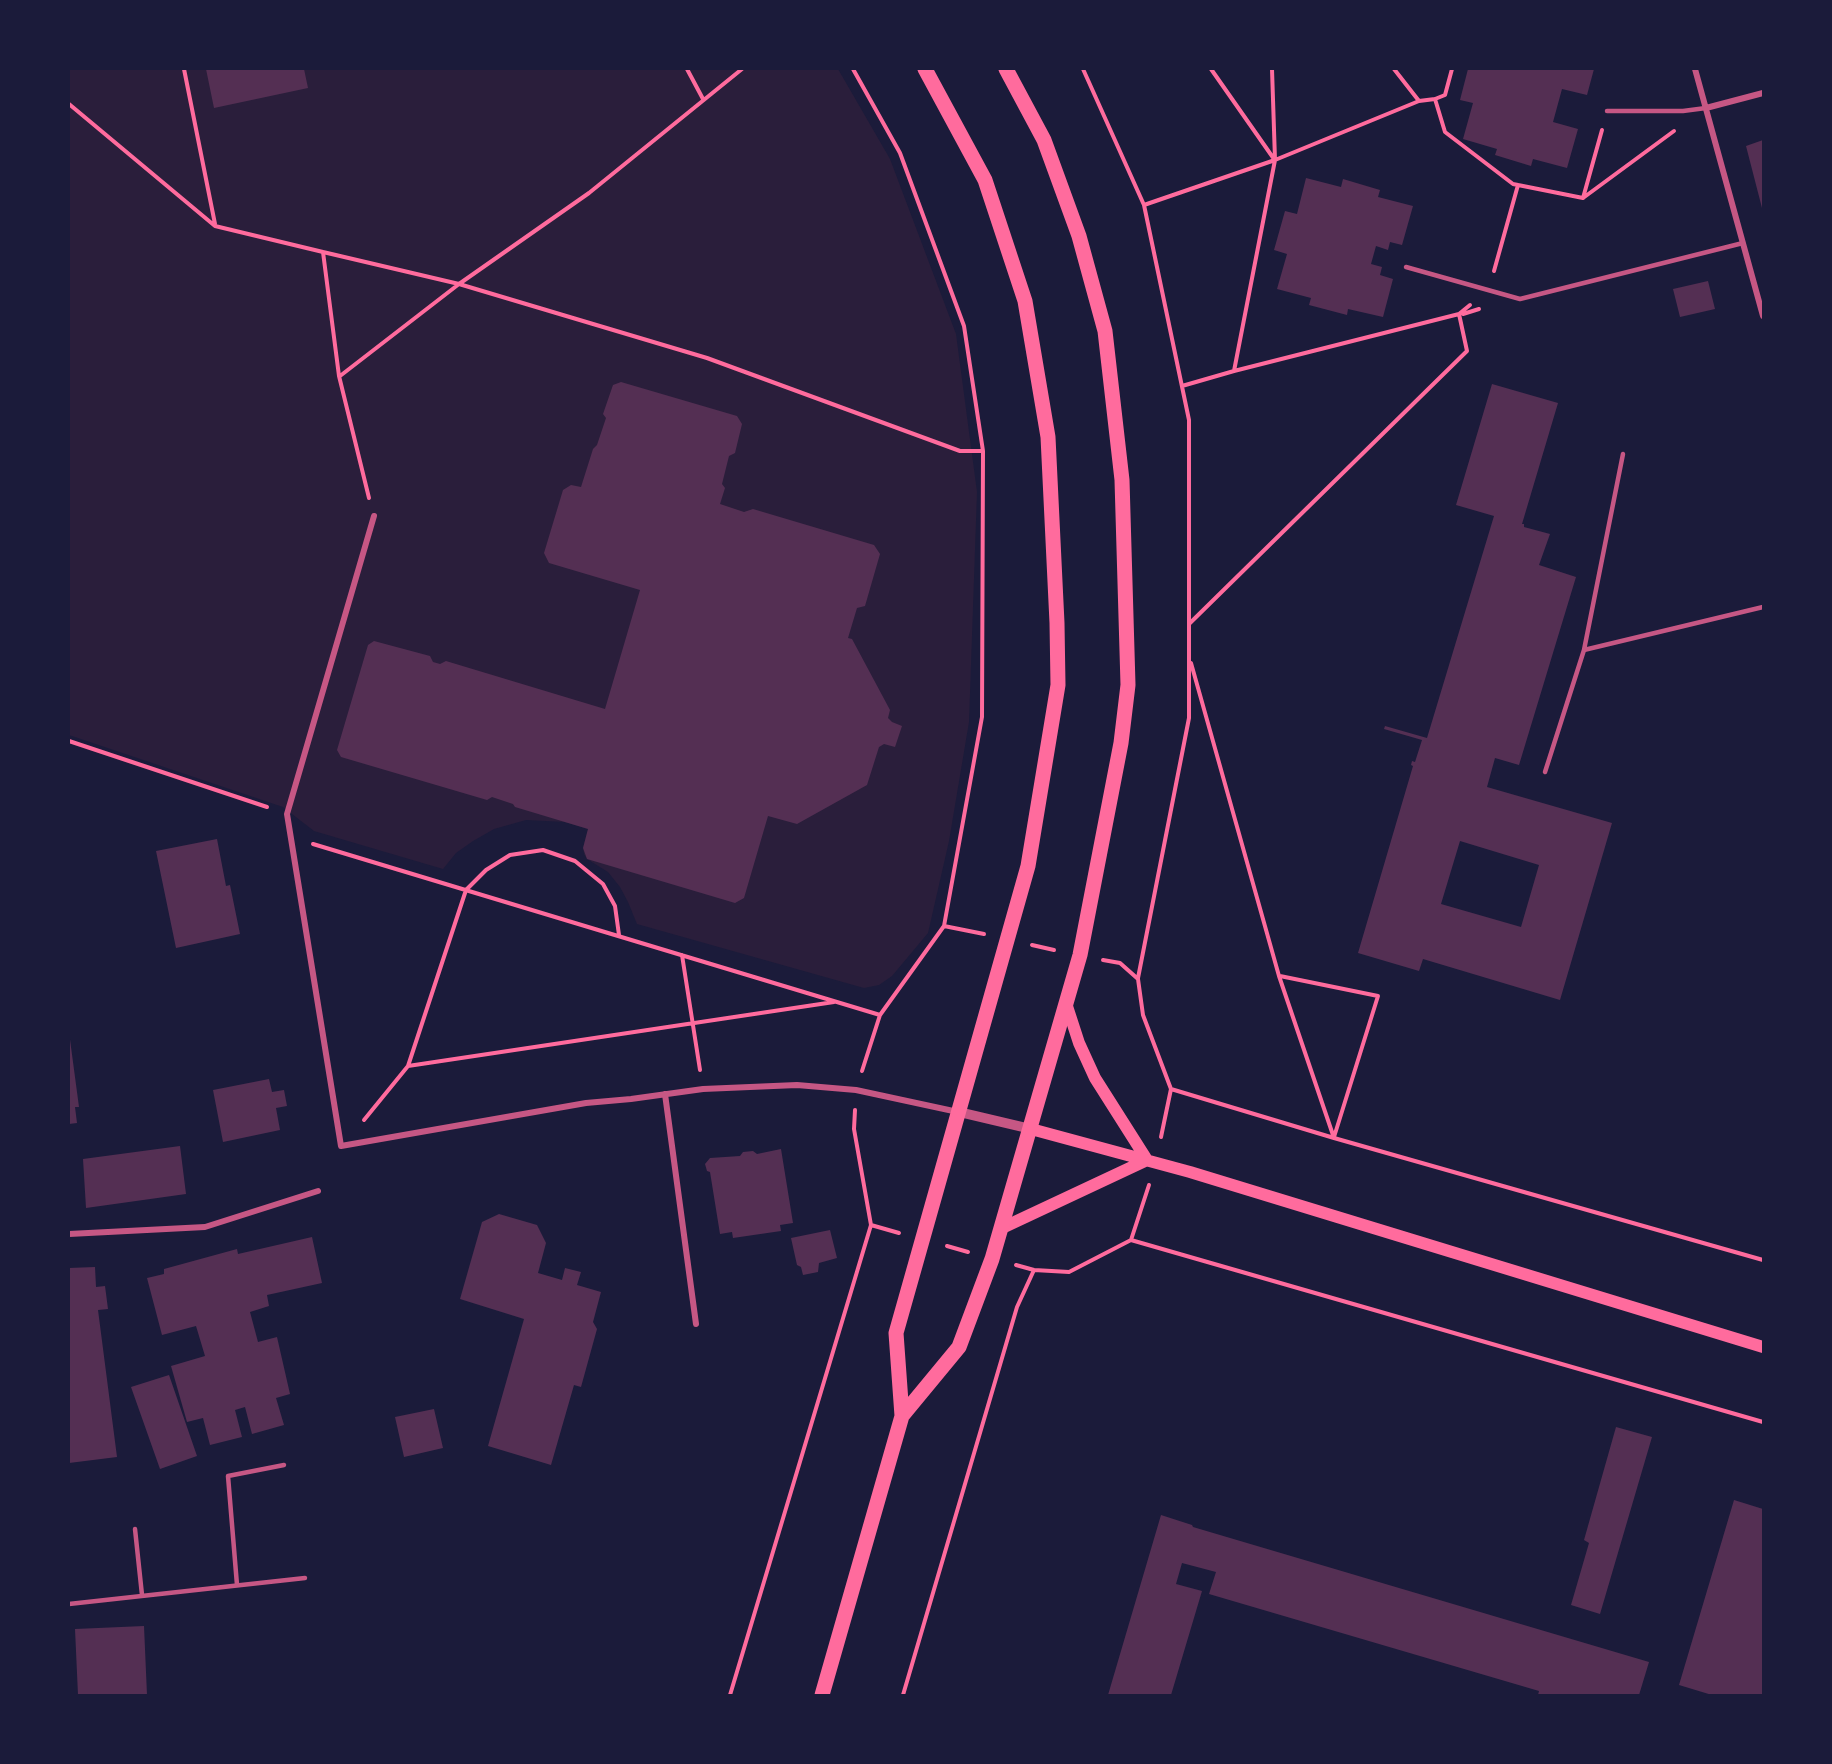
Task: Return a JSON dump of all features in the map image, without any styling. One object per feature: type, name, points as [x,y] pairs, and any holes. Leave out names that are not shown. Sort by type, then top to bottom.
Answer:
[{"type":"main road","points":[[822,1695],[902,1416],[896,1333],[1028,866],[1058,685],[1048,437],[1025,301],[985,180],[926,69]]},
{"type":"main road","points":[[902,1416],[959,1347],[1002,1228],[1080,955],[1121,743],[1128,685],[1122,480],[1105,331],[1079,236],[1044,140],[1006,69]]},
{"type":"main road","points":[[1066,1003],[1078,1043],[1095,1078],[1147,1160]]},
{"type":"main road","points":[[1031,1129],[1147,1160],[1763,1347]]},
{"type":"main road","points":[[1002,1228],[1147,1160]]},
{"type":"street","points":[[1695,69],[1763,316]]},
{"type":"street","points":[[1706,108],[1763,93]]},
{"type":"street","points":[[374,516],[287,814],[341,1146],[586,1103],[703,1089],[797,1085],[856,1090],[1031,1129]]},
{"type":"street","points":[[665,1094],[696,1324]]},
{"type":"street","points":[[69,1234],[206,1227],[318,1191]]},
{"type":"lane","points":[[1607,111],[1683,111],[1706,108]]},
{"type":"lane","points":[[1406,267],[1521,298],[1743,243]]},
{"type":"lane","points":[[1545,772],[1584,650],[1623,454]]},
{"type":"lane","points":[[1584,650],[1763,607]]},
{"type":"lane","points":[[237,1585],[228,1476],[284,1465]]},
{"type":"lane","points":[[135,1529],[142,1595]]},
{"type":"lane","points":[[69,1604],[305,1578]]},
{"type":"path","points":[[184,69],[216,226]]},
{"type":"path","points":[[687,69],[703,99]]},
{"type":"path","points":[[339,376],[459,284],[589,193],[742,69]]},
{"type":"path","points":[[853,69],[900,153],[964,326],[983,451],[982,717],[944,926]]},
{"type":"path","points":[[1083,69],[1144,205],[1189,420],[1189,718],[1138,979]]},
{"type":"path","points":[[1211,69],[1275,160]]},
{"type":"path","points":[[1234,371],[1275,160],[1272,69]]},
{"type":"path","points":[[1394,69],[1419,101]]},
{"type":"path","points":[[1144,205],[1275,160],[1419,101],[1445,95],[1452,69]]},
{"type":"path","points":[[1435,99],[1445,132],[1513,184],[1583,198],[1706,108]]},
{"type":"path","points":[[69,104],[216,226],[459,284],[707,358],[960,451],[983,451]]},
{"type":"path","points":[[1583,198],[1607,111]]},
{"type":"path","points":[[1182,386],[1459,314],[1489,290],[1518,185]]},
{"type":"path","points":[[323,252],[339,376],[374,516]]},
{"type":"path","points":[[1189,624],[1467,351],[1459,314]]},
{"type":"path","points":[[1189,656],[1280,976],[1334,1138]]},
{"type":"path","points":[[69,741],[287,814]]},
{"type":"path","points":[[290,837],[880,1016]]},
{"type":"path","points":[[341,1146],[408,1066],[466,890],[486,870],[510,855],[543,850],[575,861],[603,884],[615,906],[619,936]]},
{"type":"path","points":[[682,955],[703,1089]]},
{"type":"path","points":[[1280,976],[1378,996],[1334,1138]]},
{"type":"path","points":[[408,1066],[836,1002]]},
{"type":"path","points":[[1171,1089],[1334,1138],[1763,1260]]},
{"type":"path","points":[[730,1695],[871,1225]]},
{"type":"path","points":[[1131,1240],[1763,1422]]},
{"type":"path","points":[[903,1695],[1017,1307],[1034,1270]]},
{"type":"shaded area","points":[[69,69],[838,69],[890,159],[956,334],[977,492],[969,722],[949,841],[928,933],[892,976],[879,985],[864,988],[637,924],[620,887],[608,872],[587,859],[584,854],[583,848],[588,829],[565,822],[526,820],[494,829],[456,853],[443,869],[314,831],[283,807],[69,735]]},
{"type":"building","points":[[206,69],[304,69],[308,88],[214,108]]},
{"type":"building","points":[[1468,69],[1594,69],[1587,95],[1562,89],[1553,122],[1578,129],[1567,168],[1533,159],[1531,166],[1495,155],[1497,149],[1463,139],[1473,103],[1460,100]]},
{"type":"building","points":[[1763,140],[1763,208],[1762,208],[1746,146]]},
{"type":"building","points":[[1306,178],[1341,187],[1343,179],[1380,190],[1378,197],[1413,206],[1402,245],[1390,242],[1388,250],[1376,246],[1371,264],[1382,267],[1380,275],[1393,279],[1383,317],[1348,309],[1347,315],[1309,305],[1311,298],[1277,289],[1287,254],[1274,250],[1285,211],[1297,214]]},
{"type":"building","points":[[1708,281],[1715,309],[1680,317],[1673,289]]},
{"type":"building","points":[[621,382],[737,416],[742,424],[735,453],[729,456],[722,484],[725,488],[720,504],[744,512],[753,509],[874,545],[880,554],[865,606],[857,608],[848,638],[852,639],[890,710],[888,718],[902,726],[895,747],[884,744],[879,747],[867,785],[797,824],[768,816],[744,898],[735,903],[587,859],[583,848],[588,829],[515,807],[513,804],[492,797],[487,800],[341,757],[337,750],[368,645],[374,641],[430,656],[433,662],[440,664],[446,661],[605,709],[640,590],[549,563],[544,553],[563,490],[571,485],[581,487],[606,418],[603,414],[613,385]]},
{"type":"building","points":[[1492,384],[1558,403],[1522,524],[1524,527],[1550,534],[1539,565],[1576,577],[1519,765],[1495,758],[1487,787],[1612,823],[1560,1000],[1423,959],[1419,971],[1358,953],[1413,766],[1412,761],[1415,762],[1422,740],[1384,729],[1385,726],[1427,738],[1494,516],[1456,505]],"holes":[[[1460,841],[1539,865],[1521,927],[1441,904]]]},
{"type":"building","points":[[217,839],[226,886],[230,885],[240,934],[176,948],[156,851]]},
{"type":"building","points":[[69,1032],[79,1107],[75,1107],[77,1123],[69,1124]]},
{"type":"building","points":[[269,1079],[272,1092],[284,1090],[287,1106],[276,1108],[280,1130],[223,1142],[213,1090]]},
{"type":"building","points":[[180,1146],[186,1194],[86,1208],[83,1159]]},
{"type":"building","points":[[781,1149],[793,1223],[780,1225],[781,1231],[733,1238],[732,1232],[720,1234],[710,1172],[707,1171],[705,1164],[710,1158],[740,1156],[743,1152],[753,1151],[757,1154]]},
{"type":"building","points":[[499,1214],[537,1225],[546,1243],[538,1273],[562,1280],[565,1268],[581,1272],[577,1285],[601,1292],[593,1322],[597,1329],[581,1387],[574,1385],[551,1465],[488,1446],[524,1319],[460,1299],[482,1222]]},
{"type":"building","points":[[830,1230],[837,1258],[819,1263],[818,1272],[803,1275],[801,1267],[797,1265],[791,1238]]},
{"type":"building","points":[[312,1237],[322,1283],[267,1295],[269,1306],[250,1312],[258,1342],[277,1337],[290,1394],[276,1398],[284,1425],[252,1434],[245,1407],[235,1410],[242,1437],[210,1445],[203,1418],[187,1422],[171,1366],[205,1356],[196,1326],[162,1335],[147,1278],[164,1274],[164,1269],[237,1249],[238,1254]]},
{"type":"building","points":[[95,1267],[96,1287],[105,1286],[108,1309],[98,1310],[117,1457],[69,1463],[69,1268]]},
{"type":"building","points":[[169,1375],[197,1456],[160,1469],[131,1387]]},
{"type":"building","points":[[434,1409],[443,1448],[404,1457],[395,1417]]},
{"type":"building","points":[[1616,1427],[1652,1437],[1600,1614],[1571,1605],[1589,1543],[1584,1540]]},
{"type":"building","points":[[1734,1500],[1763,1509],[1763,1695],[1712,1695],[1679,1685]]},
{"type":"building","points":[[1161,1515],[1193,1527],[1649,1662],[1639,1695],[1538,1695],[1539,1691],[1209,1594],[1216,1572],[1182,1563],[1176,1584],[1202,1591],[1171,1695],[1108,1695]]},
{"type":"building","points":[[144,1626],[147,1695],[78,1695],[75,1629]]}]
